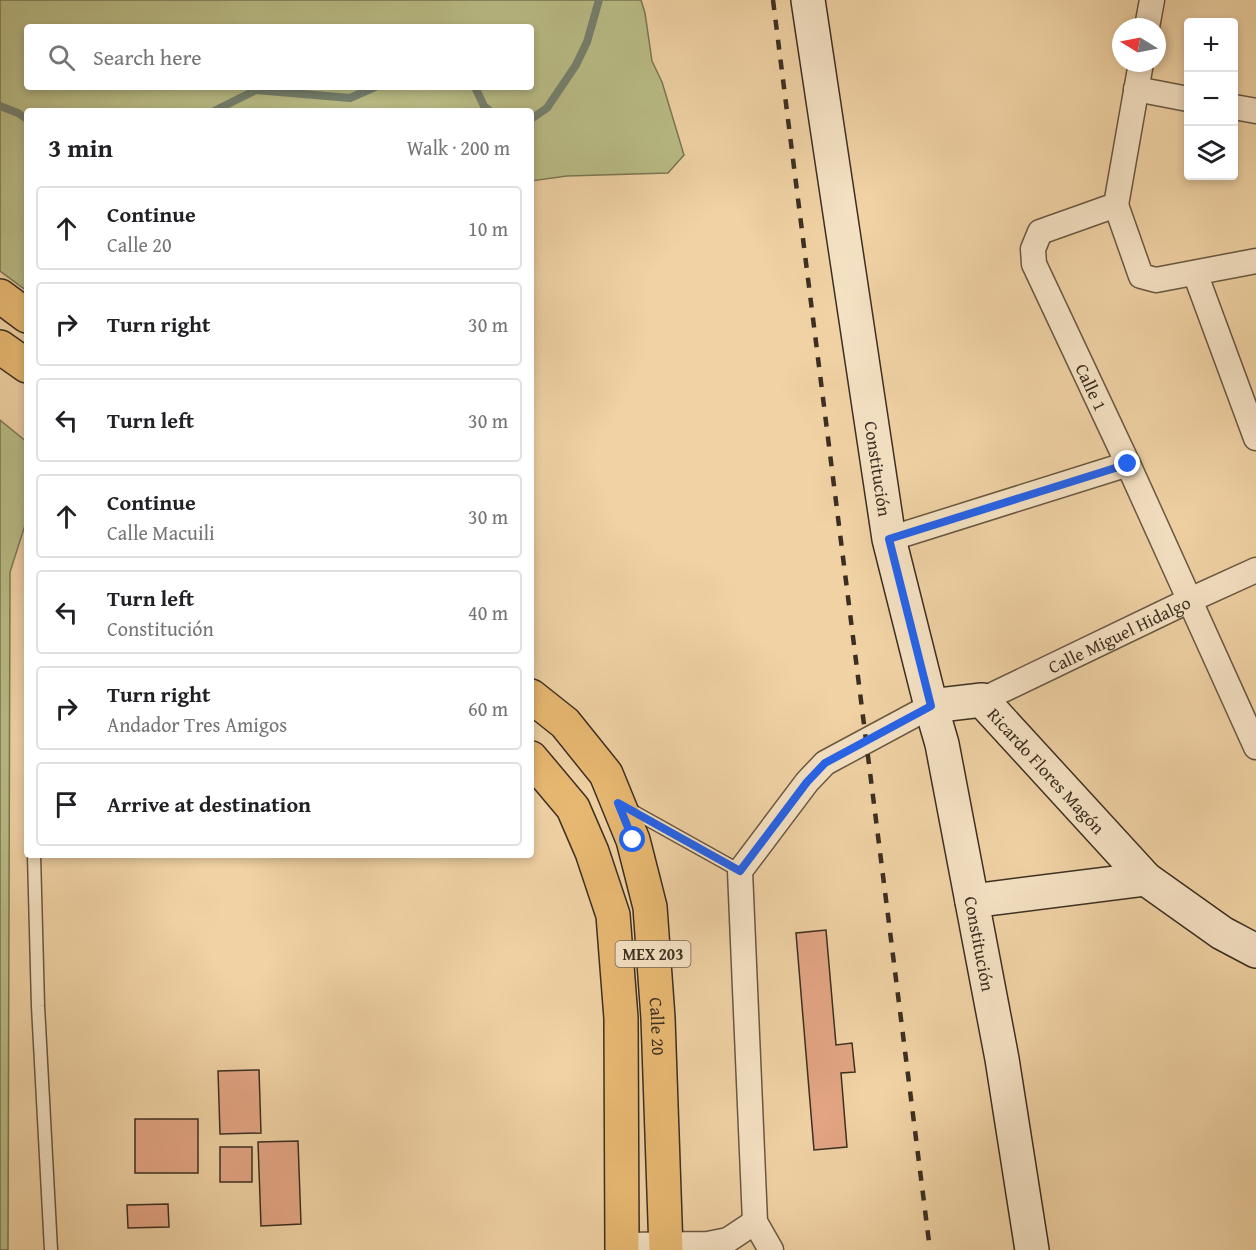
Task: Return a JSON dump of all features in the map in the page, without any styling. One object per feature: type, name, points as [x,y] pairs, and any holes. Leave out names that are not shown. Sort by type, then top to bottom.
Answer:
[{"type":"main road","name":"Constitución","points":[[808,0],[889,539],[942,744],[1002,1059],[1032,1250]]},
{"type":"main road","points":[[0,296],[24,314]]},
{"type":"main road","points":[[0,346],[24,364]]},
{"type":"main road","name":"Calle 20","points":[[534,698],[564,723],[606,774],[633,840],[650,907],[658,1018],[666,1247]]},
{"type":"main road","name":"Ricardo Flores Magón","points":[[931,706],[982,700],[1146,879],[1222,933],[1256,951]]},
{"type":"main road","name":"Calle 20","points":[[534,762],[573,808],[592,852],[613,915],[621,1018],[622,1248]]},
{"type":"main road","points":[[972,901],[1146,879]]},
{"type":"street","points":[[1149,18],[1152,0]]},
{"type":"street","points":[[1139,72],[1116,205],[1141,276],[1156,280],[1256,261]]},
{"type":"street","points":[[1136,89],[1184,98]]},
{"type":"street","points":[[1238,108],[1256,111]]},
{"type":"street","name":"Calle 1","points":[[1116,205],[1040,232],[1033,249],[1034,264],[1128,464],[1256,747]]},
{"type":"street","points":[[1196,273],[1256,438]]},
{"type":"street","points":[[889,539],[1128,464]]},
{"type":"street","name":"Calle Miguel Hidalgo","points":[[982,700],[1256,570]]},
{"type":"street","points":[[771,1250],[755,1222],[740,871],[807,782],[825,763],[931,706]]},
{"type":"street","points":[[622,1248],[708,1244],[728,1240],[755,1222]]},
{"type":"lane","points":[[618,803],[740,871]]},
{"type":"lane","points":[[34,858],[38,1006],[51,1250]]},
{"type":"green space","points":[[0,0],[641,0],[652,61],[662,82],[684,155],[668,173],[567,176],[534,181],[534,108],[24,108],[24,289],[0,271]]},
{"type":"green space","points":[[0,420],[24,440],[24,528],[10,572],[8,1250],[0,1250]]},
{"type":"building","points":[[826,930],[836,1045],[852,1043],[855,1072],[841,1073],[847,1147],[814,1150],[796,933]]},
{"type":"building","points":[[259,1070],[261,1133],[220,1134],[218,1071]]},
{"type":"building","points":[[135,1119],[198,1119],[198,1173],[135,1173]]},
{"type":"building","points":[[298,1141],[301,1224],[261,1226],[258,1142]]},
{"type":"building","points":[[220,1147],[252,1147],[252,1182],[220,1182]]},
{"type":"building","points":[[168,1204],[169,1227],[128,1228],[127,1205]]},
{"type":"waterway","points":[[534,117],[547,108],[576,65],[587,42],[599,0]]},
{"type":"waterway","points":[[220,108],[256,90]]},
{"type":"waterway","points":[[256,90],[350,98],[368,90]]},
{"type":"waterway","points":[[476,90],[486,108]]},
{"type":"waterway","points":[[0,106],[24,117]]},
{"type":"railway","points":[[773,0],[930,1250]]},
{"type":"route","points":[[633,840],[618,803],[740,871],[807,782],[825,763],[931,706],[889,539],[1128,464]]}]
